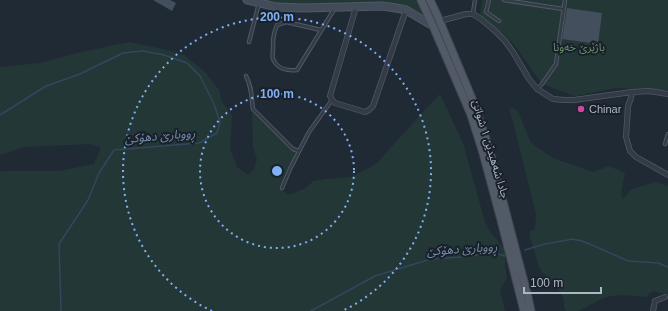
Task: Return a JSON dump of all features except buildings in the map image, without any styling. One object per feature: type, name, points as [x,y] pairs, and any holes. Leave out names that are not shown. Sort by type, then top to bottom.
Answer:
[{"type":"main road","points":[[247,0],[276,7],[304,8],[333,5],[356,7],[382,6],[406,10],[433,26]]},
{"type":"main road","name":"جادا شەهیدێن ١ شواتێ","points":[[421,0],[471,115],[504,220],[524,297],[531,311]]},
{"type":"main road","name":"جادا شەهیدێن ١ شواتێ","points":[[430,0],[473,101],[490,148],[504,220]]},
{"type":"main road","name":"جادا شەهیدێن ١ شواتێ","points":[[524,297],[524,311]]},
{"type":"street","points":[[356,7],[330,96],[335,103],[365,112],[370,110],[372,106],[406,10]]},
{"type":"street","points":[[440,21],[466,14],[473,14],[481,19],[505,41],[529,80],[537,89],[553,98],[564,100],[649,91],[668,94]]},
{"type":"street","points":[[632,92],[628,106],[626,137],[630,151],[636,157],[668,174]]},
{"type":"street","points":[[653,311],[656,301],[665,297]]},
{"type":"lane","points":[[473,14],[475,0]]},
{"type":"lane","points":[[489,0],[486,12],[499,21]]},
{"type":"lane","points":[[504,0],[563,9]]},
{"type":"lane","points":[[537,89],[556,64],[565,0]]},
{"type":"lane","points":[[249,42],[259,3]]},
{"type":"lane","points":[[321,30],[286,22],[277,25],[273,36],[273,59],[278,66],[285,70],[297,70],[321,30],[333,5]]},
{"type":"lane","points":[[246,76],[252,90],[253,109],[293,149],[299,152]]},
{"type":"lane","points":[[282,188],[309,132],[332,100]]},
{"type":"lane","points":[[665,144],[668,134]]},
{"type":"green space","points":[[247,0],[420,0],[433,26],[406,10],[304,8]]},
{"type":"green space","name":"باژێرێ خه‌ونا","points":[[482,0],[668,0],[668,90],[616,88],[575,96],[542,84],[513,43],[480,15]]},
{"type":"green space","points":[[129,42],[184,55],[205,72],[219,90],[222,102],[232,115],[230,149],[237,167],[248,175],[254,169],[257,160],[253,146],[252,112],[296,153],[282,185],[282,190],[289,195],[306,188],[313,181],[351,177],[376,164],[440,94],[463,143],[485,222],[489,230],[506,251],[505,266],[507,278],[500,290],[505,311],[0,311],[0,172],[59,171],[94,164],[101,148],[91,144],[24,147],[0,155],[0,67],[40,63],[77,53]]},
{"type":"green space","points":[[509,107],[518,111],[531,143],[553,158],[593,172],[609,166],[625,173],[621,194],[623,199],[632,189],[655,182],[668,186],[668,295],[653,291],[645,297],[621,295],[606,297],[578,311],[566,311],[564,307],[564,299],[555,284],[542,272],[539,267],[530,237],[530,231],[535,229],[536,214]]},
{"type":"waterway","name":"ڕووبارێ دهۆكێ","points":[[0,115],[46,86],[80,74],[123,53],[143,51],[164,55],[187,63],[200,76],[214,104],[220,122],[217,133],[199,143],[114,150],[99,173],[88,200],[59,244],[61,311]]},
{"type":"waterway","name":"ڕووبارێ دهۆكێ","points":[[525,250],[545,244],[573,239],[582,241],[628,261],[658,263],[668,267]]},
{"type":"waterway","name":"ڕووبارێ دهۆكێ","points":[[311,311],[375,276],[431,259],[494,253],[505,256],[507,255]]},
{"type":"place","name":"Chinar","points":[[581,109]]}]
